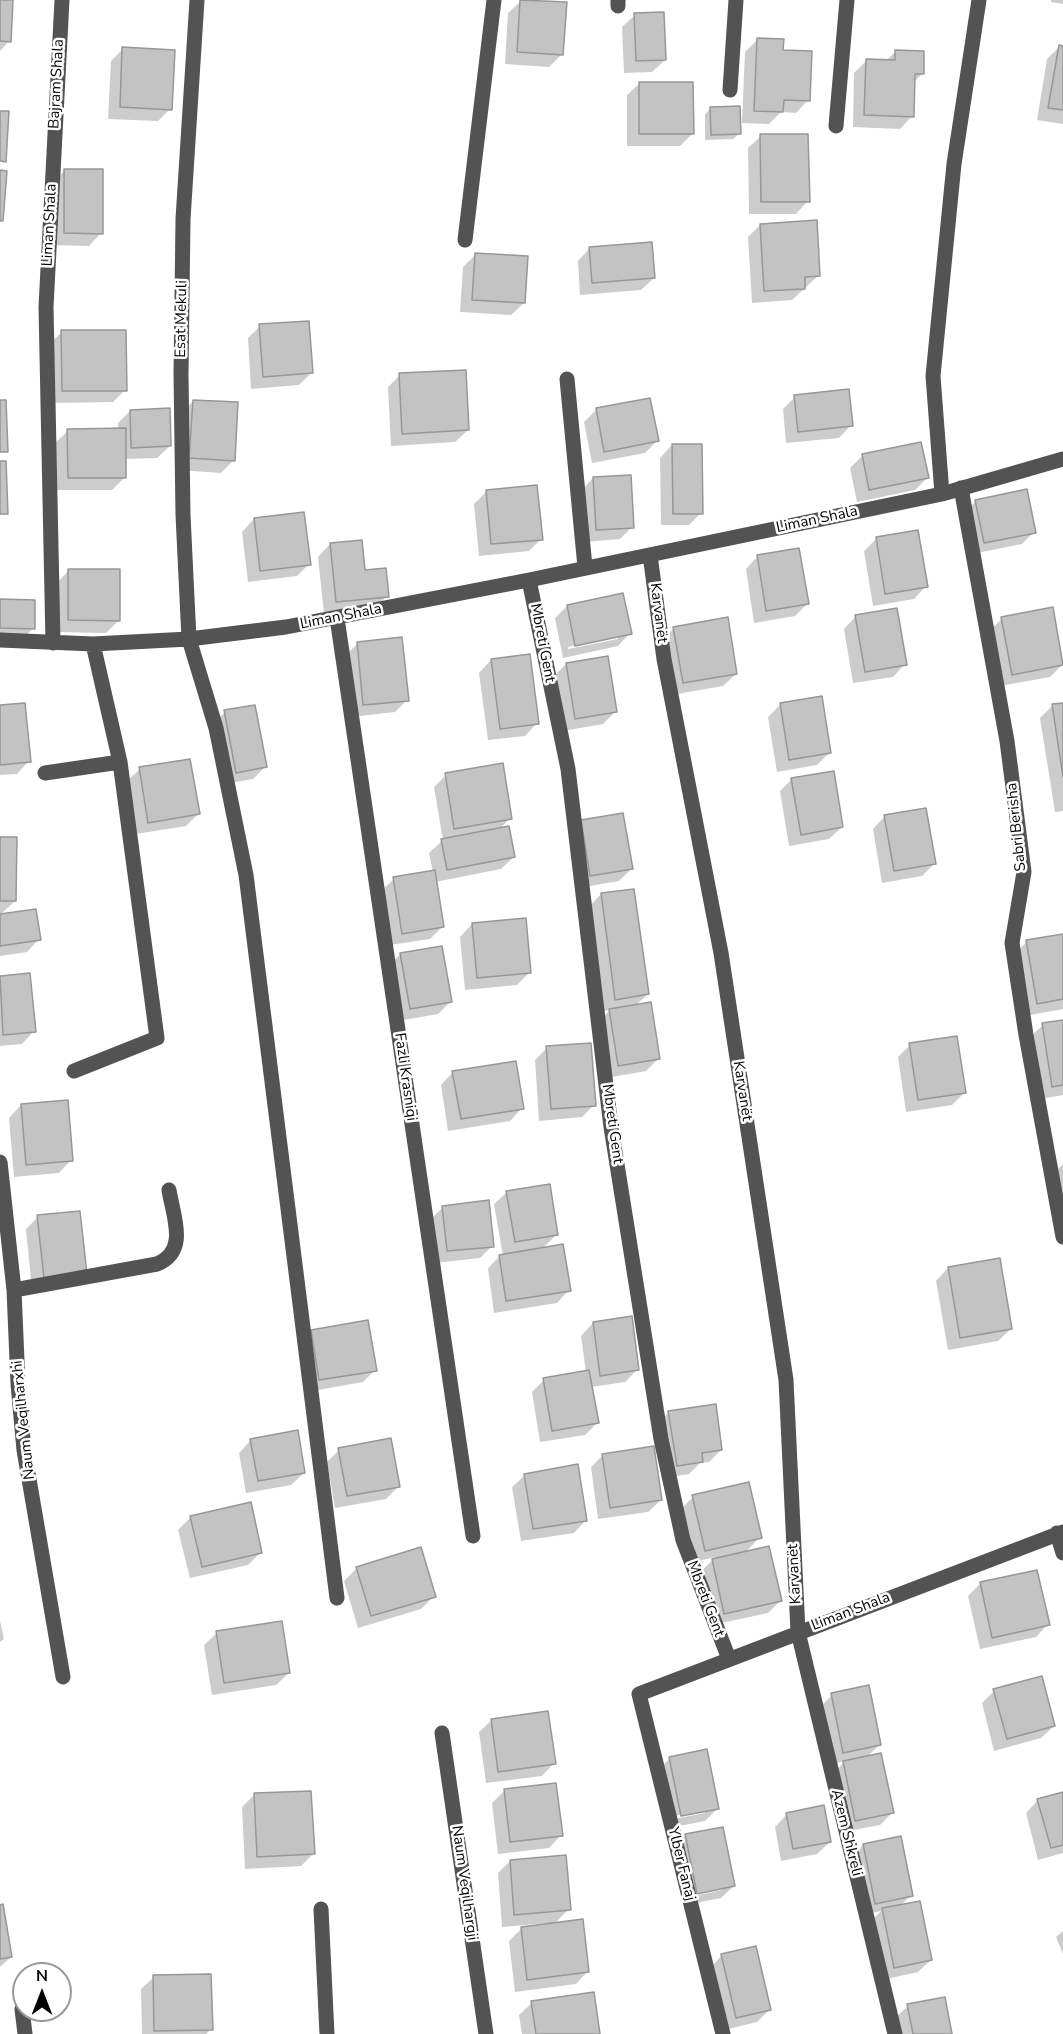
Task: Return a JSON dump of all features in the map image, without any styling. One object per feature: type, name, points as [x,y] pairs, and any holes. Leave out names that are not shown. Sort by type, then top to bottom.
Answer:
[{"type":"street","name":"Bajram Shala","points":[[53,168],[62,0]]},
{"type":"street","name":"Esat Mekuli","points":[[197,0],[183,219],[181,375],[183,515],[189,639],[216,728],[246,875],[337,1598]]},
{"type":"street","points":[[465,240],[494,0]]},
{"type":"street","points":[[730,90],[736,0]]},
{"type":"street","points":[[836,126],[847,0]]},
{"type":"street","points":[[942,494],[933,376],[954,164],[979,0]]},
{"type":"street","name":"Liman Shala","points":[[53,168],[46,307],[53,643]]},
{"type":"street","points":[[567,379],[585,567]]},
{"type":"street","name":"Liman Shala","points":[[0,640],[93,644],[189,639],[286,627],[530,580],[942,494],[1063,459]]},
{"type":"street","name":"Sabri Berisha","points":[[961,488],[1008,752],[1024,872],[1012,944],[1063,1238]]},
{"type":"street","name":"Karvanët","points":[[650,555],[664,659],[721,953],[786,1380],[798,1632]]},
{"type":"street","name":"Mbreti Gent","points":[[530,580],[568,769],[611,1127],[661,1439],[683,1540],[729,1659]]},
{"type":"street","name":"Fazli Krasniqi","points":[[337,618],[473,1536]]},
{"type":"street","points":[[74,1071],[158,1038],[120,762],[93,644]]},
{"type":"street","points":[[45,773],[120,762]]},
{"type":"street","name":"Naum Veqilharxhi","points":[[0,1162],[14,1290],[18,1384],[24,1450],[63,1677]]},
{"type":"street","points":[[14,1290],[166,1261],[173,1254],[177,1245],[169,1190]]},
{"type":"street","name":"Liman Shala","points":[[639,1694],[1060,1533]]},
{"type":"street","points":[[1060,1533],[1063,1553]]},
{"type":"street","name":"Azem Shkreli","points":[[798,1632],[895,2034]]},
{"type":"street","name":"Ylber Fanaj","points":[[639,1694],[723,2034]]},
{"type":"street","name":"Naum Veqilhargji","points":[[442,1733],[486,2034]]},
{"type":"street","points":[[321,1910],[327,2034]]},
{"type":"building","points":[[0,0],[13,0],[11,42],[0,41]]},
{"type":"building","points":[[520,0],[567,2],[563,55],[517,52]]},
{"type":"building","points":[[664,12],[666,60],[636,61],[634,13]]},
{"type":"building","points":[[757,38],[784,39],[783,50],[812,51],[810,101],[784,100],[783,112],[754,111]]},
{"type":"building","points":[[1059,45],[1063,46],[1063,110],[1048,108]]},
{"type":"building","points":[[122,47],[175,50],[172,110],[120,107]]},
{"type":"building","points":[[895,50],[924,51],[924,74],[915,74],[914,117],[864,115],[866,59],[895,60]]},
{"type":"building","points":[[639,82],[693,82],[694,134],[639,134]]},
{"type":"building","points":[[740,106],[741,134],[711,135],[710,107]]},
{"type":"building","points":[[0,111],[9,111],[6,162],[0,161]]},
{"type":"building","points":[[760,134],[808,134],[810,202],[761,202]]},
{"type":"building","points":[[64,169],[103,169],[103,234],[64,233]]},
{"type":"building","points":[[0,170],[7,171],[3,221],[0,221]]},
{"type":"building","points":[[817,220],[820,276],[805,277],[805,289],[764,291],[760,224]]},
{"type":"building","points":[[652,242],[655,278],[592,283],[589,247]]},
{"type":"building","points":[[475,253],[528,256],[525,303],[472,300]]},
{"type":"building","points":[[309,321],[313,373],[263,377],[259,324]]},
{"type":"building","points":[[61,330],[126,330],[127,391],[62,391]]},
{"type":"building","points":[[466,370],[469,430],[402,434],[399,373]]},
{"type":"building","points":[[849,389],[853,426],[798,432],[794,395]]},
{"type":"building","points":[[650,398],[659,441],[604,452],[596,408]]},
{"type":"building","points":[[0,400],[6,400],[8,452],[0,452]]},
{"type":"building","points":[[193,400],[238,402],[235,461],[189,458]]},
{"type":"building","points":[[170,408],[171,446],[131,448],[130,410]]},
{"type":"building","points":[[126,428],[126,478],[68,478],[67,429]]},
{"type":"building","points":[[921,442],[929,478],[869,490],[862,454]]},
{"type":"building","points":[[672,444],[702,444],[703,514],[673,514]]},
{"type":"building","points":[[0,461],[6,461],[8,514],[0,514]]},
{"type":"building","points":[[631,475],[634,528],[596,530],[593,477]]},
{"type":"building","points":[[537,485],[543,540],[491,544],[486,490]]},
{"type":"building","points":[[1027,489],[1036,533],[984,543],[975,500]]},
{"type":"building","points":[[304,512],[311,565],[260,571],[254,518]]},
{"type":"building","points":[[918,530],[928,587],[885,594],[876,537]]},
{"type":"building","points":[[362,540],[365,570],[386,568],[389,597],[336,602],[330,543]]},
{"type":"building","points":[[799,548],[809,604],[766,611],[757,555]]},
{"type":"building","points":[[68,569],[120,569],[120,621],[68,620]]},
{"type":"building","points":[[623,593],[632,634],[575,646],[567,605]]},
{"type":"building","points":[[0,599],[35,600],[35,629],[0,628]]},
{"type":"building","points":[[1053,607],[1063,665],[1012,675],[1001,617]]},
{"type":"building","points":[[897,608],[907,665],[865,672],[855,615]]},
{"type":"building","points":[[728,617],[737,674],[683,683],[673,627]]},
{"type":"building","points":[[402,637],[409,701],[363,705],[357,642]]},
{"type":"building","points":[[530,654],[539,724],[500,729],[491,659]]},
{"type":"building","points":[[608,656],[617,712],[575,719],[566,663]]},
{"type":"building","points":[[822,696],[831,753],[789,760],[780,703]]},
{"type":"building","points":[[25,703],[31,762],[0,765],[0,705]]},
{"type":"building","points":[[1063,703],[1063,777],[1052,704]]},
{"type":"building","points":[[255,705],[267,767],[236,773],[224,710]]},
{"type":"building","points":[[190,759],[200,814],[148,823],[139,767]]},
{"type":"building","points":[[503,763],[512,819],[454,829],[445,773]]},
{"type":"building","points":[[834,771],[843,827],[801,835],[791,778]]},
{"type":"building","points":[[926,808],[936,864],[894,871],[884,815]]},
{"type":"building","points":[[623,813],[633,869],[590,876],[581,820]]},
{"type":"building","points":[[509,826],[515,857],[447,870],[441,839]]},
{"type":"building","points":[[0,837],[17,837],[16,901],[0,901]]},
{"type":"building","points":[[435,870],[444,927],[402,934],[393,877]]},
{"type":"building","points":[[634,889],[649,994],[615,1000],[601,893]]},
{"type":"building","points":[[36,909],[41,940],[0,946],[0,914]]},
{"type":"building","points":[[526,918],[531,973],[477,978],[472,923]]},
{"type":"building","points":[[1063,934],[1063,999],[1037,1004],[1026,940]]},
{"type":"building","points":[[442,946],[452,1002],[410,1009],[400,953]]},
{"type":"building","points":[[30,973],[36,1032],[3,1035],[0,976]]},
{"type":"building","points":[[651,1002],[660,1059],[618,1066],[609,1009]]},
{"type":"building","points":[[1063,1020],[1063,1085],[1052,1087],[1042,1023]]},
{"type":"building","points":[[957,1036],[966,1093],[918,1100],[909,1043]]},
{"type":"building","points":[[591,1043],[596,1106],[551,1109],[546,1046]]},
{"type":"building","points":[[516,1061],[524,1109],[461,1119],[452,1071]]},
{"type":"building","points":[[68,1100],[73,1161],[26,1165],[21,1104]]},
{"type":"building","points":[[550,1184],[558,1235],[515,1242],[506,1191]]},
{"type":"building","points":[[489,1200],[494,1247],[447,1251],[442,1206]]},
{"type":"building","points":[[80,1211],[87,1274],[44,1278],[37,1215]]},
{"type":"building","points":[[563,1244],[571,1291],[506,1301],[499,1255]]},
{"type":"building","points":[[1000,1258],[1012,1329],[960,1338],[948,1267]]},
{"type":"building","points":[[632,1316],[639,1370],[600,1376],[593,1322]]},
{"type":"building","points":[[368,1320],[377,1371],[319,1380],[311,1330]]},
{"type":"building","points":[[589,1370],[599,1423],[552,1431],[543,1378]]},
{"type":"building","points":[[716,1404],[722,1450],[702,1453],[703,1462],[677,1466],[668,1411]]},
{"type":"building","points":[[298,1430],[305,1473],[258,1481],[250,1439]]},
{"type":"building","points":[[391,1438],[400,1487],[347,1496],[338,1448]]},
{"type":"building","points":[[654,1446],[662,1500],[610,1508],[602,1454]]},
{"type":"building","points":[[578,1464],[587,1521],[533,1529],[524,1474]]},
{"type":"building","points":[[749,1482],[762,1538],[705,1551],[692,1495]]},
{"type":"building","points":[[251,1502],[262,1553],[202,1567],[190,1516]]},
{"type":"building","points":[[769,1546],[782,1601],[724,1614],[712,1559]]},
{"type":"building","points":[[421,1547],[436,1597],[371,1616],[356,1567]]},
{"type":"building","points":[[1037,1570],[1050,1625],[992,1638],[980,1582]]},
{"type":"building","points":[[282,1621],[290,1673],[224,1683],[216,1631]]},
{"type":"building","points":[[1042,1676],[1055,1726],[1007,1739],[993,1689]]},
{"type":"building","points":[[869,1685],[881,1745],[843,1753],[831,1693]]},
{"type":"building","points":[[548,1711],[556,1764],[498,1772],[491,1719]]},
{"type":"building","points":[[707,1749],[719,1809],[681,1816],[669,1757]]},
{"type":"building","points":[[881,1753],[894,1813],[855,1821],[843,1761]]},
{"type":"building","points":[[556,1783],[563,1836],[510,1842],[504,1789]]},
{"type":"building","points":[[311,1791],[315,1854],[257,1857],[254,1793]]},
{"type":"building","points":[[1063,1792],[1063,1845],[1051,1848],[1037,1799]]},
{"type":"building","points":[[824,1805],[831,1842],[793,1849],[786,1813]]},
{"type":"building","points":[[723,1827],[735,1886],[697,1894],[685,1834]]},
{"type":"building","points":[[901,1836],[913,1896],[875,1904],[863,1844]]},
{"type":"building","points":[[566,1855],[571,1910],[514,1915],[510,1860]]},
{"type":"building","points":[[920,1901],[932,1960],[894,1968],[882,1908]]},
{"type":"building","points":[[3,1904],[12,1957],[0,1959],[0,1905]]},
{"type":"building","points":[[583,1919],[589,1972],[527,1980],[521,1927]]},
{"type":"building","points":[[756,1946],[771,2010],[736,2018],[721,1954]]},
{"type":"building","points":[[211,1974],[213,2030],[154,2031],[153,1975]]},
{"type":"building","points":[[594,1992],[600,2034],[536,2034],[531,2001]]},
{"type":"building","points":[[945,1997],[952,2034],[913,2034],[907,2004]]}]
